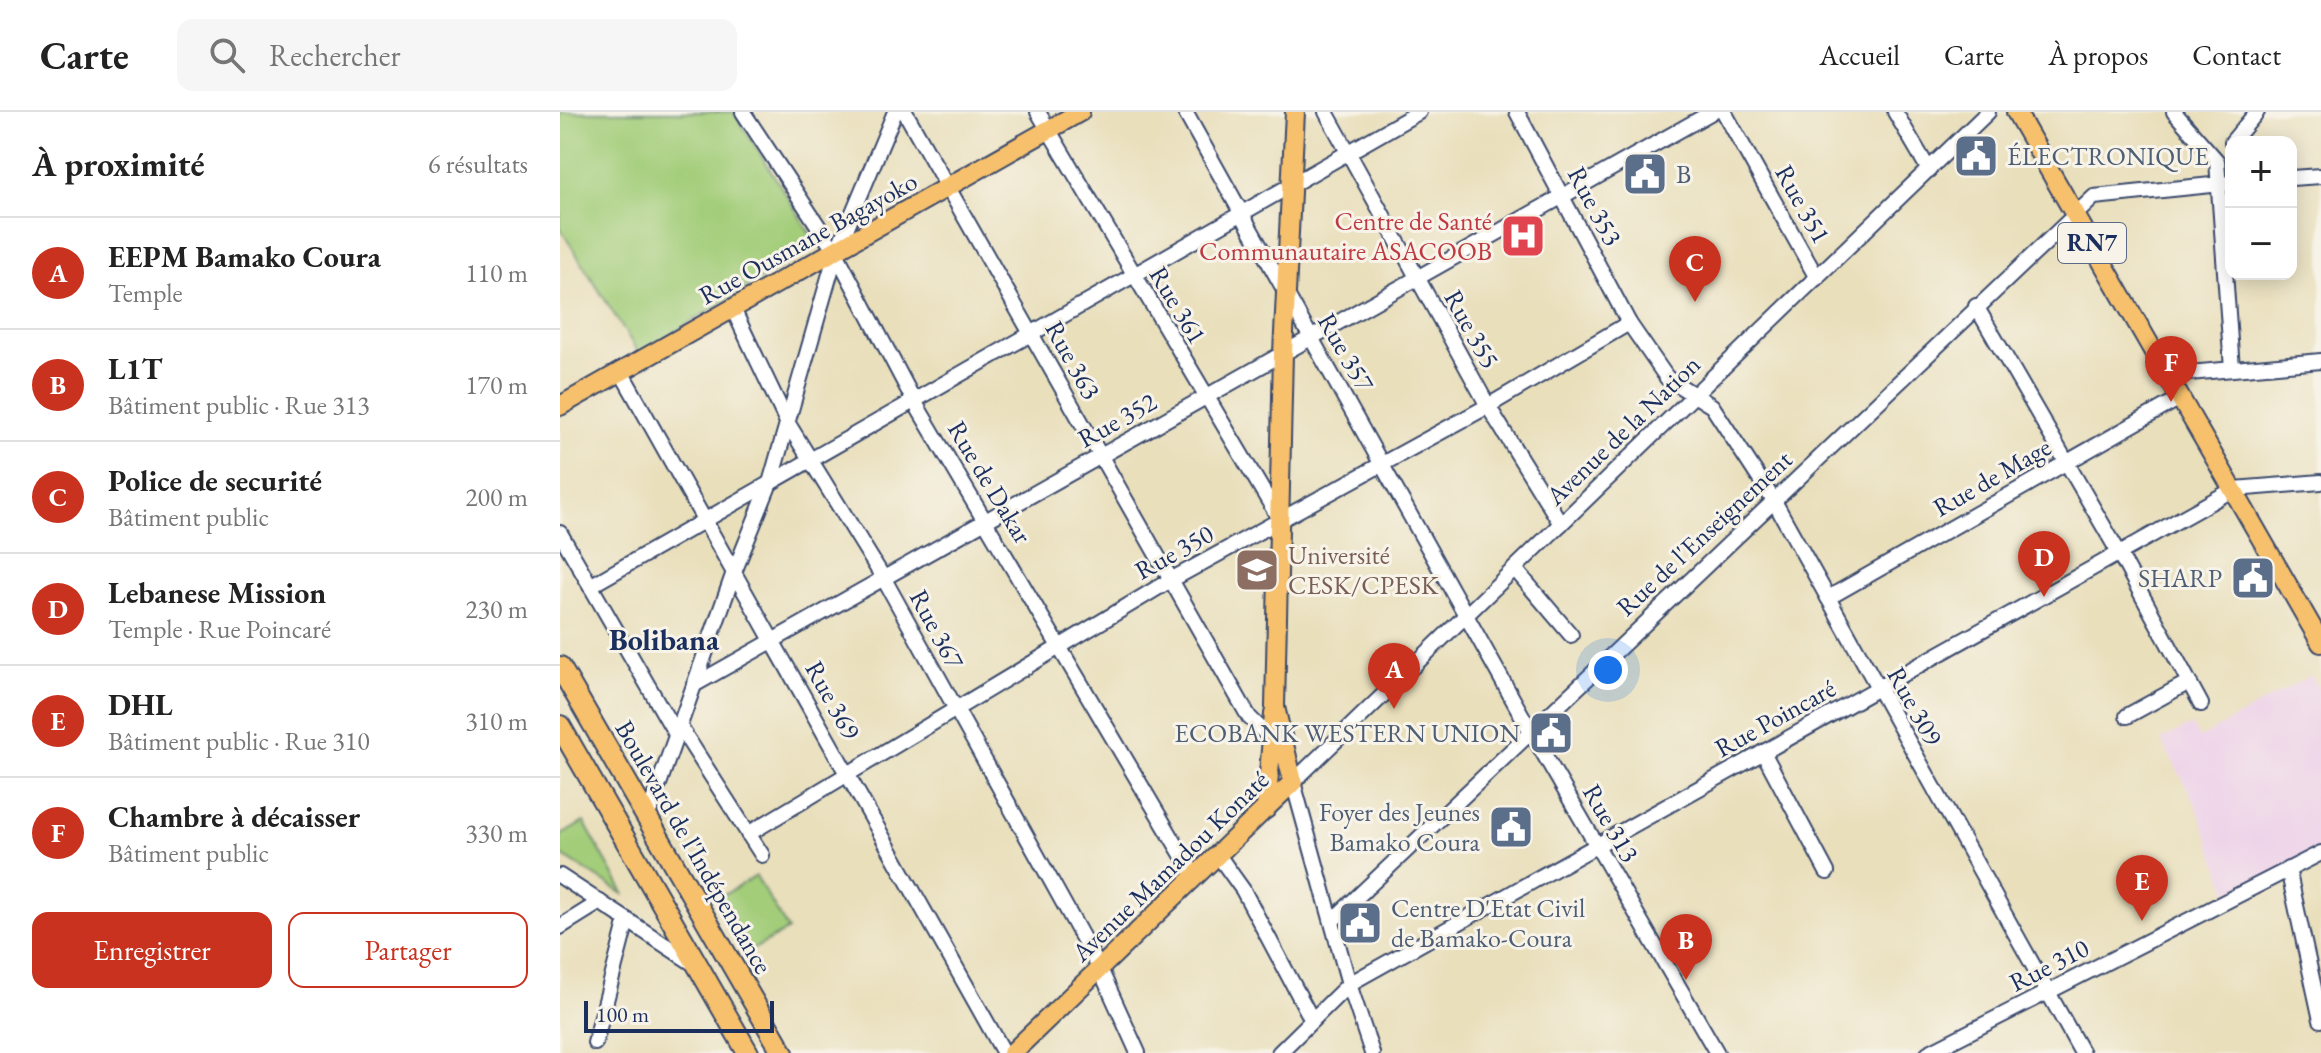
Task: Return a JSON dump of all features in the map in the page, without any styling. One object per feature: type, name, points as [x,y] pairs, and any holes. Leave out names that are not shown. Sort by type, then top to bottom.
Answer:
[{"type":"highway","name":"Boulevard de l'Indépendance","points":[[560,667],[783,1053]]},
{"type":"highway","points":[[560,726],[748,1053]]},
{"type":"main road","name":"Rue Ousmane Bagayoko","points":[[560,406],[620,370],[734,311],[1080,112]]},
{"type":"main road","name":"Avenue Mamadou Konaté","points":[[1012,1053],[1293,782],[1275,707],[1283,353],[1295,112]]},
{"type":"main road","name":"RN7","points":[[2016,112],[2321,643]]},
{"type":"main road","points":[[1266,809],[1269,739],[1275,707]]},
{"type":"street","name":"Rue de Dakar","points":[[744,112],[836,253],[914,401],[1195,877]]},
{"type":"street","points":[[647,818],[733,575],[770,483],[836,253],[895,112]]},
{"type":"street","name":"Rue 363","points":[[905,112],[1249,717],[1286,752]]},
{"type":"street","name":"Rue 361","points":[[1038,112],[1132,276],[1280,521]]},
{"type":"street","name":"Rue 357","points":[[1185,112],[1468,615]]},
{"type":"street","name":"Rue 355","points":[[1326,112],[1488,406],[1561,524]]},
{"type":"street","points":[[590,586],[1419,112]]},
{"type":"street","name":"Rue 353","points":[[1517,112],[1629,323],[1667,378],[1692,394]]},
{"type":"street","name":"Rue 352","points":[[694,685],[1712,112]]},
{"type":"street","name":"Rue 351","points":[[1724,112],[1817,278]]},
{"type":"street","points":[[1895,112],[1929,170]]},
{"type":"street","name":"Avenue de la Nation","points":[[1293,782],[1692,394],[1988,112]]},
{"type":"street","points":[[2174,112],[2217,161],[2225,184]]},
{"type":"street","points":[[2238,136],[2257,112]]},
{"type":"street","points":[[2217,161],[2225,151]]},
{"type":"street","points":[[2297,178],[2321,176]]},
{"type":"street","name":"Rue de l'Enseignement","points":[[1332,921],[2075,212],[2100,194],[2225,184]]},
{"type":"street","points":[[2226,208],[2232,369]]},
{"type":"street","points":[[1976,306],[2068,462],[2201,704]]},
{"type":"street","name":"Rue 367","points":[[734,311],[787,422],[884,579],[1100,969],[1138,1053]]},
{"type":"street","name":"Rue 350","points":[[748,834],[1169,581],[1488,406],[1629,323]]},
{"type":"street","points":[[2167,375],[2321,361]]},
{"type":"street","name":"Rue 369","points":[[620,370],[1004,1053]]},
{"type":"street","name":"Rue 309","points":[[1692,394],[1712,406],[1774,501],[2082,1053]]},
{"type":"street","name":"Rue de Mage","points":[[1828,598],[2180,398]]},
{"type":"street","name":"Rue Poincaré","points":[[1279,1053],[1349,984],[2234,489],[2321,482]]},
{"type":"street","name":"Boulevard de l'Indépendance","points":[[560,533],[678,731],[762,855]]},
{"type":"street","points":[[1515,569],[1571,635]]},
{"type":"street","name":"Rue 313","points":[[1468,615],[1530,730],[1717,1053]]},
{"type":"street","points":[[2127,716],[2189,682]]},
{"type":"street","points":[[1763,752],[1827,872]]},
{"type":"street","points":[[1293,782],[1349,984],[1372,1053]]},
{"type":"street","name":"Rue 310","points":[[1928,1053],[2321,853]]},
{"type":"street","points":[[1218,855],[1243,890],[1312,1020]]},
{"type":"street","points":[[2288,869],[2321,1020]]},
{"type":"street","points":[[560,876],[699,968]]},
{"type":"street","points":[[560,927],[600,902]]},
{"type":"street","points":[[595,1043],[627,920]]},
{"type":"shaded area","points":[[2311,675],[2321,692],[2321,850],[2230,897],[2195,803],[2161,740],[2191,725],[2200,738]]},
{"type":"green space","points":[[560,112],[734,112],[817,244],[639,354],[560,228]]},
{"type":"green space","points":[[584,822],[625,895],[560,854],[560,836]]},
{"type":"green space","points":[[756,876],[788,930],[750,951],[719,898]]},
{"type":"place","name":"ÉLECTRONIQUE","points":[[1976,156]]},
{"type":"place","name":"B","points":[[1645,174]]},
{"type":"place","name":"Centre de Santé Communautaire ASACOOB","points":[[1523,236]]},
{"type":"place","name":"Police de securité","points":[[1695,302]]},
{"type":"place","name":"Chambre à décaisser","points":[[2171,402]]},
{"type":"place","name":"Université CESK/CPESK","points":[[1257,570]]},
{"type":"place","name":"SHARP","points":[[2253,578]]},
{"type":"place","name":"Lebanese Mission","points":[[2044,597]]},
{"type":"place","name":"EEPM Bamako Coura","points":[[1394,709]]},
{"type":"place","name":"ECOBANK WESTERN UNION","points":[[1551,733]]},
{"type":"place","name":"Foyer des Jeunes Bamako Coura","points":[[1511,827]]},
{"type":"place","name":"DHL","points":[[2142,921]]},
{"type":"place","name":"Centre D'Etat Civil de Bamako-Coura","points":[[1360,923]]},
{"type":"place","name":"L1T","points":[[1686,980]]},
{"type":"district","name":"Bolibana","points":[[664,640]]}]
